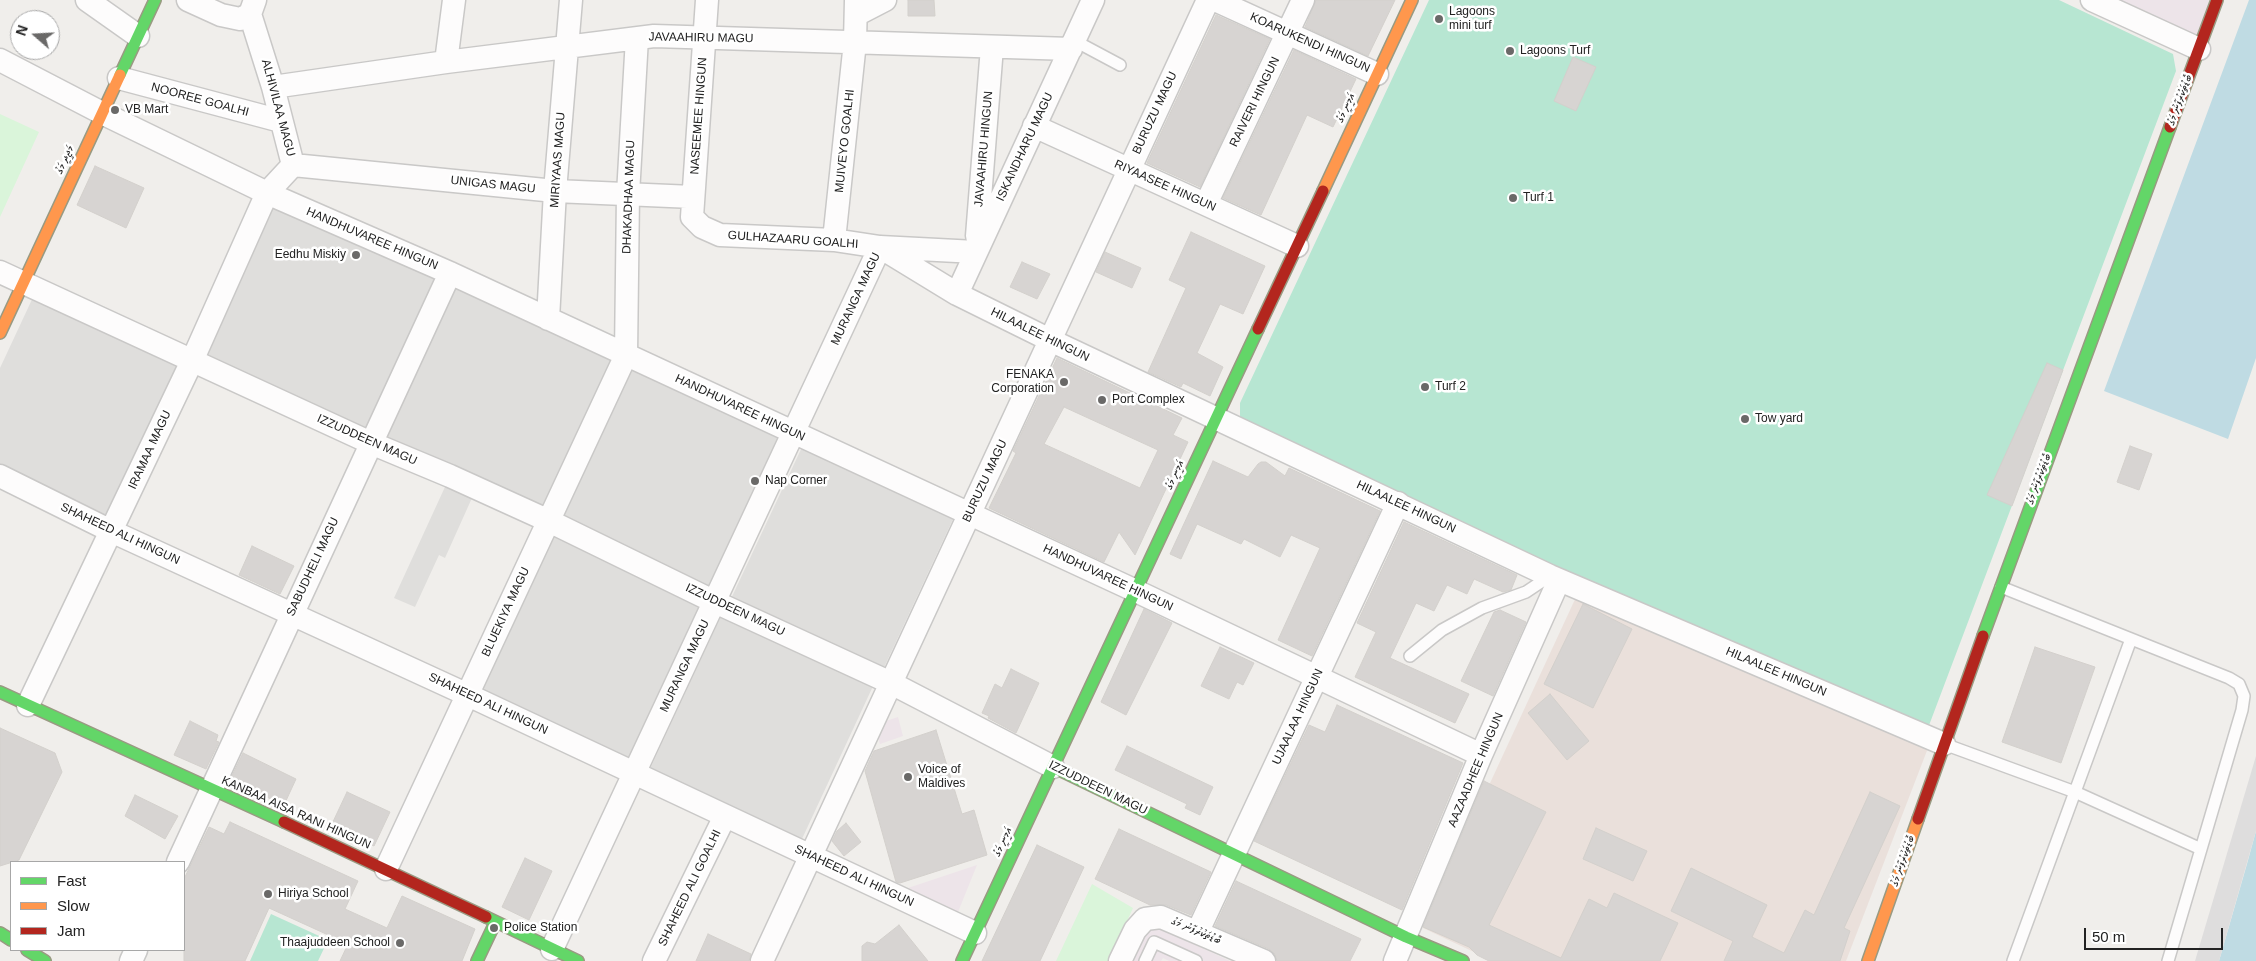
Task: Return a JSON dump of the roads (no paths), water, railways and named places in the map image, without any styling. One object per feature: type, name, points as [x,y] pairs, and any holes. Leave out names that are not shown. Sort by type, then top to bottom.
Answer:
[{"type":"main road","name":"މަޖީދީ މަގު","points":[[0,332],[155,0]]},
{"type":"main road","name":"އަމީނީ މަގު","points":[[962,961],[1412,0]]},
{"type":"main road","name":"ބޮޑުތަކުރުފާނު މަގު","points":[[1868,961],[2000,587],[2216,0]]},
{"type":"main road","name":"KANBAA AISA RANI HINGUN","points":[[0,692],[386,869],[495,923],[578,961]]},
{"type":"main road","name":"IZZUDDEEN MAGU","points":[[1053,767],[1406,937],[1463,961]]},
{"type":"main road","points":[[477,961],[495,923]]},
{"type":"main road","points":[[29,951],[45,961]]},
{"type":"street","points":[[87,0],[138,36]]},
{"type":"street","name":"ALHIVILAA MAGU","points":[[188,0],[221,15],[240,19],[253,7],[293,164],[267,193]]},
{"type":"street","points":[[446,62],[454,0]]},
{"type":"street","name":"MIRIYAAS MAGU","points":[[548,319],[555,191],[570,0]]},
{"type":"street","name":"NASEEMEE HINGUN","points":[[702,227],[692,217],[706,0]]},
{"type":"street","points":[[856,7],[885,0]]},
{"type":"street","name":"ISKANDHARU MAGU","points":[[957,294],[1093,0]]},
{"type":"street","name":"BURUZU MAGU","points":[[762,961],[1208,0]]},
{"type":"street","name":"KOARUKENDI HINGUN","points":[[1215,0],[1377,74]]},
{"type":"street","name":"RAIVERI HINGUN","points":[[1206,204],[1304,0]]},
{"type":"street","points":[[2092,0],[2198,49]]},
{"type":"street","name":"MUIVEYO GOALHI","points":[[834,240],[855,42],[856,7]]},
{"type":"street","name":"JAVAAHIRU MAGU","points":[[273,87],[446,62],[654,36],[992,46],[1073,45]]},
{"type":"street","name":"DHAKADHAA MAGU","points":[[626,355],[628,194],[637,38]]},
{"type":"street","name":"JAVAAHIRU HINGUN","points":[[976,252],[992,46]]},
{"type":"street","name":"HANDHUVAREE HINGUN","points":[[0,60],[102,113],[267,193],[450,273],[1136,591],[1481,755]]},
{"type":"street","name":"NOOREE GOALHI","points":[[119,78],[281,121]]},
{"type":"street","name":"RIYAASEE HINGUN","points":[[1034,126],[1128,171],[1297,246]]},
{"type":"street","name":"UNIGAS MAGU","points":[[293,164],[555,191],[693,197]]},
{"type":"street","name":"IRAMAA MAGU","points":[[28,705],[192,361],[267,193]]},
{"type":"street","name":"GULHAZAARU GOALHI","points":[[702,227],[720,235],[834,240],[880,247],[976,252]]},
{"type":"street","name":"HILAALEE HINGUN","points":[[880,247],[957,294],[1050,340],[1554,578],[1944,744]]},
{"type":"street","name":"MURANGA MAGU","points":[[552,949],[880,247]]},
{"type":"street","name":"IZZUDDEEN MAGU","points":[[0,272],[371,443],[549,521],[715,602],[891,683],[1053,767]]},
{"type":"street","name":"SABUDHELI MAGU","points":[[178,861],[213,790],[292,613],[450,273]]},
{"type":"street","name":"BLUEKIYA MAGU","points":[[386,869],[626,355]]},
{"type":"street","name":"SHAHEED ALI HINGUN","points":[[0,476],[111,531],[292,613],[975,933]]},
{"type":"street","name":"UJAALAA HINGUN","points":[[1198,931],[1398,503]]},
{"type":"street","name":"AAZAADHEE HINGUN","points":[[1395,961],[1554,578]]},
{"type":"street","name":"SHAHEED ALI GOALHI","points":[[654,961],[725,816]]},
{"type":"street","name":"ބޮޑުތަކުރުފާނު މަގު","points":[[1120,961],[1134,930],[1145,919],[1161,917],[1198,931],[1264,961]]},
{"type":"lane","points":[[1073,45],[1120,65]]},
{"type":"lane","points":[[1410,656],[1442,630],[1482,608],[1526,592],[1554,578]]},
{"type":"lane","points":[[2000,587],[2229,678],[2239,684],[2244,696],[2242,710],[2168,961]]},
{"type":"lane","points":[[2013,961],[2131,639]]},
{"type":"lane","points":[[1944,744],[2075,792],[2201,849]]},
{"type":"lane","points":[[1145,961],[1154,942],[1196,961]]},
{"type":"water","points":[[2249,0],[2256,0],[2256,358],[2228,439],[2104,391]]},
{"type":"water","points":[[2256,831],[2256,961],[2219,961],[2247,864]]},
{"type":"place","name":"Lagoons mini turf","points":[[1439,19]]},
{"type":"place","name":"Lagoons Turf","points":[[1510,51]]},
{"type":"place","name":"VB Mart","points":[[115,110]]},
{"type":"place","name":"Turf 1","points":[[1513,198]]},
{"type":"place","name":"Eedhu Miskiy","points":[[356,255]]},
{"type":"place","name":"FENAKA Corporation","points":[[1064,382]]},
{"type":"place","name":"Turf 2","points":[[1425,387]]},
{"type":"place","name":"Port Complex","points":[[1102,400]]},
{"type":"place","name":"Tow yard","points":[[1745,419]]},
{"type":"place","name":"Nap Corner","points":[[755,481]]},
{"type":"place","name":"Voice of Maldives","points":[[908,777]]},
{"type":"place","name":"Hiriya School","points":[[268,894]]},
{"type":"place","name":"Police Station","points":[[494,928]]},
{"type":"place","name":"Thaajuddeen School","points":[[400,943]]}]
